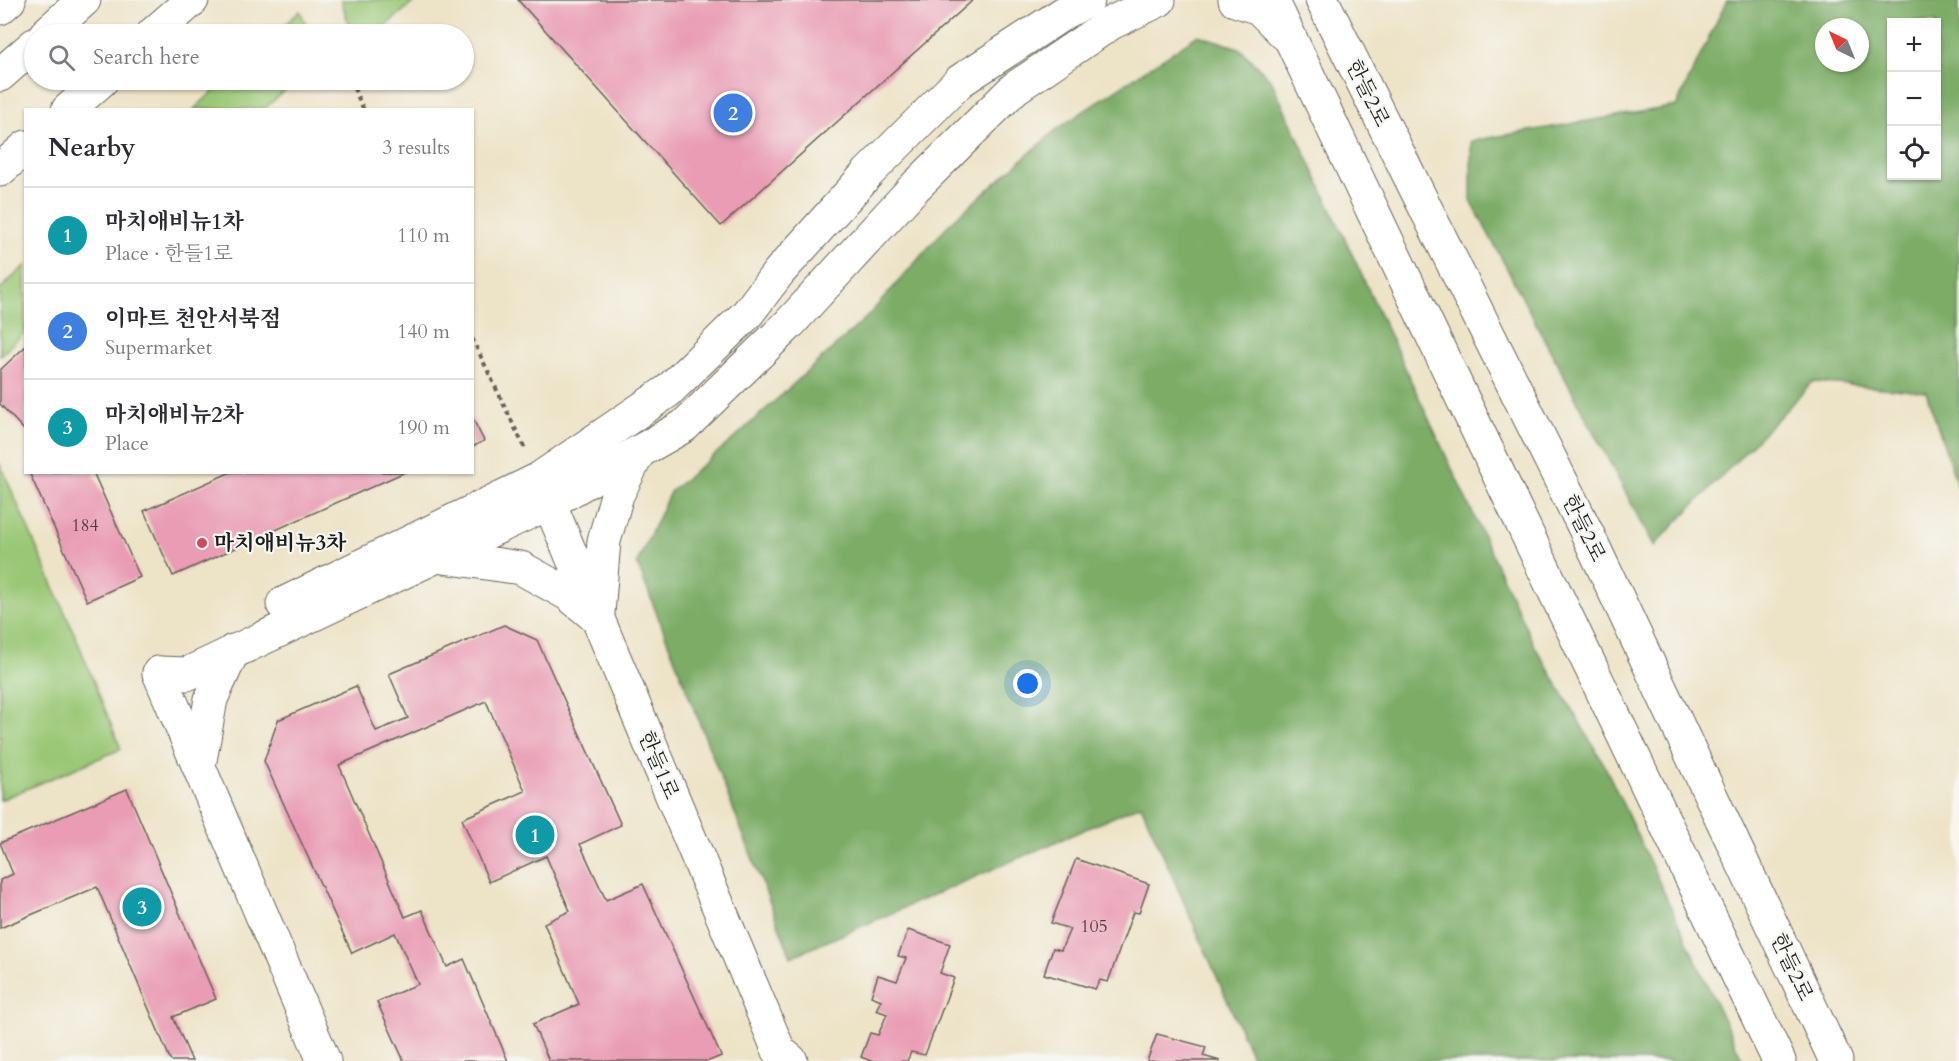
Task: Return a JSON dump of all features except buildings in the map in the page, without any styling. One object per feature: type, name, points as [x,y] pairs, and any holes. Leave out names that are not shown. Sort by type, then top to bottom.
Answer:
[{"type":"street","points":[[0,8],[9,0]]},
{"type":"street","points":[[57,24],[84,0]]},
{"type":"street","points":[[164,24],[192,0]]},
{"type":"street","points":[[159,672],[187,674],[436,556],[544,491],[668,391],[747,314],[779,272],[868,172],[960,81],[1064,13],[1088,0]]},
{"type":"street","points":[[159,672],[179,654],[544,491],[638,453],[684,426],[789,324],[914,189],[1015,88],[1111,23],[1159,0]]},
{"type":"street","points":[[1235,0],[1259,8],[1292,40]]},
{"type":"street","points":[[1272,0],[1779,1061]]},
{"type":"street","name":"한들2로","points":[[1322,0],[1587,533],[1836,1061]]},
{"type":"street","points":[[0,75],[24,54]]},
{"type":"street","points":[[70,108],[91,90]]},
{"type":"street","points":[[0,170],[24,149]]},
{"type":"street","points":[[598,618],[604,541],[617,495],[638,453]]},
{"type":"street","name":"한들1로","points":[[544,491],[782,1058]]},
{"type":"street","points":[[436,556],[521,568],[568,594],[598,618]]},
{"type":"street","points":[[199,766],[211,699],[233,651]]},
{"type":"street","points":[[159,672],[324,1061]]},
{"type":"path","points":[[355,90],[363,108]]},
{"type":"path","points":[[474,342],[544,491]]},
{"type":"green space","points":[[341,0],[416,0],[388,24],[349,24]]},
{"type":"green space","points":[[1727,0],[1959,0],[1959,490],[1926,392],[1813,382],[1654,546],[1471,201],[1471,141],[1676,106]]},
{"type":"green space","points":[[300,11],[306,24],[286,24]]},
{"type":"green space","points":[[1198,35],[1239,48],[1271,80],[1534,645],[1604,764],[1743,1061],[1254,1061],[1141,805],[791,957],[637,563],[670,492],[731,441],[868,316],[950,223],[1057,129]]},
{"type":"green space","points":[[215,90],[286,90],[265,108],[195,108]]},
{"type":"green space","points":[[24,267],[24,333],[0,356],[0,289]]},
{"type":"green space","points":[[0,464],[77,640],[121,749],[0,800]]},
{"type":"place","name":"이마트 천안서북점","points":[[733,113]]},
{"type":"place","name":"마치애비뉴3차","points":[[202,543]]},
{"type":"place","name":"마치애비뉴1차","points":[[535,835]]},
{"type":"place","name":"마치애비뉴2차","points":[[142,907]]}]
